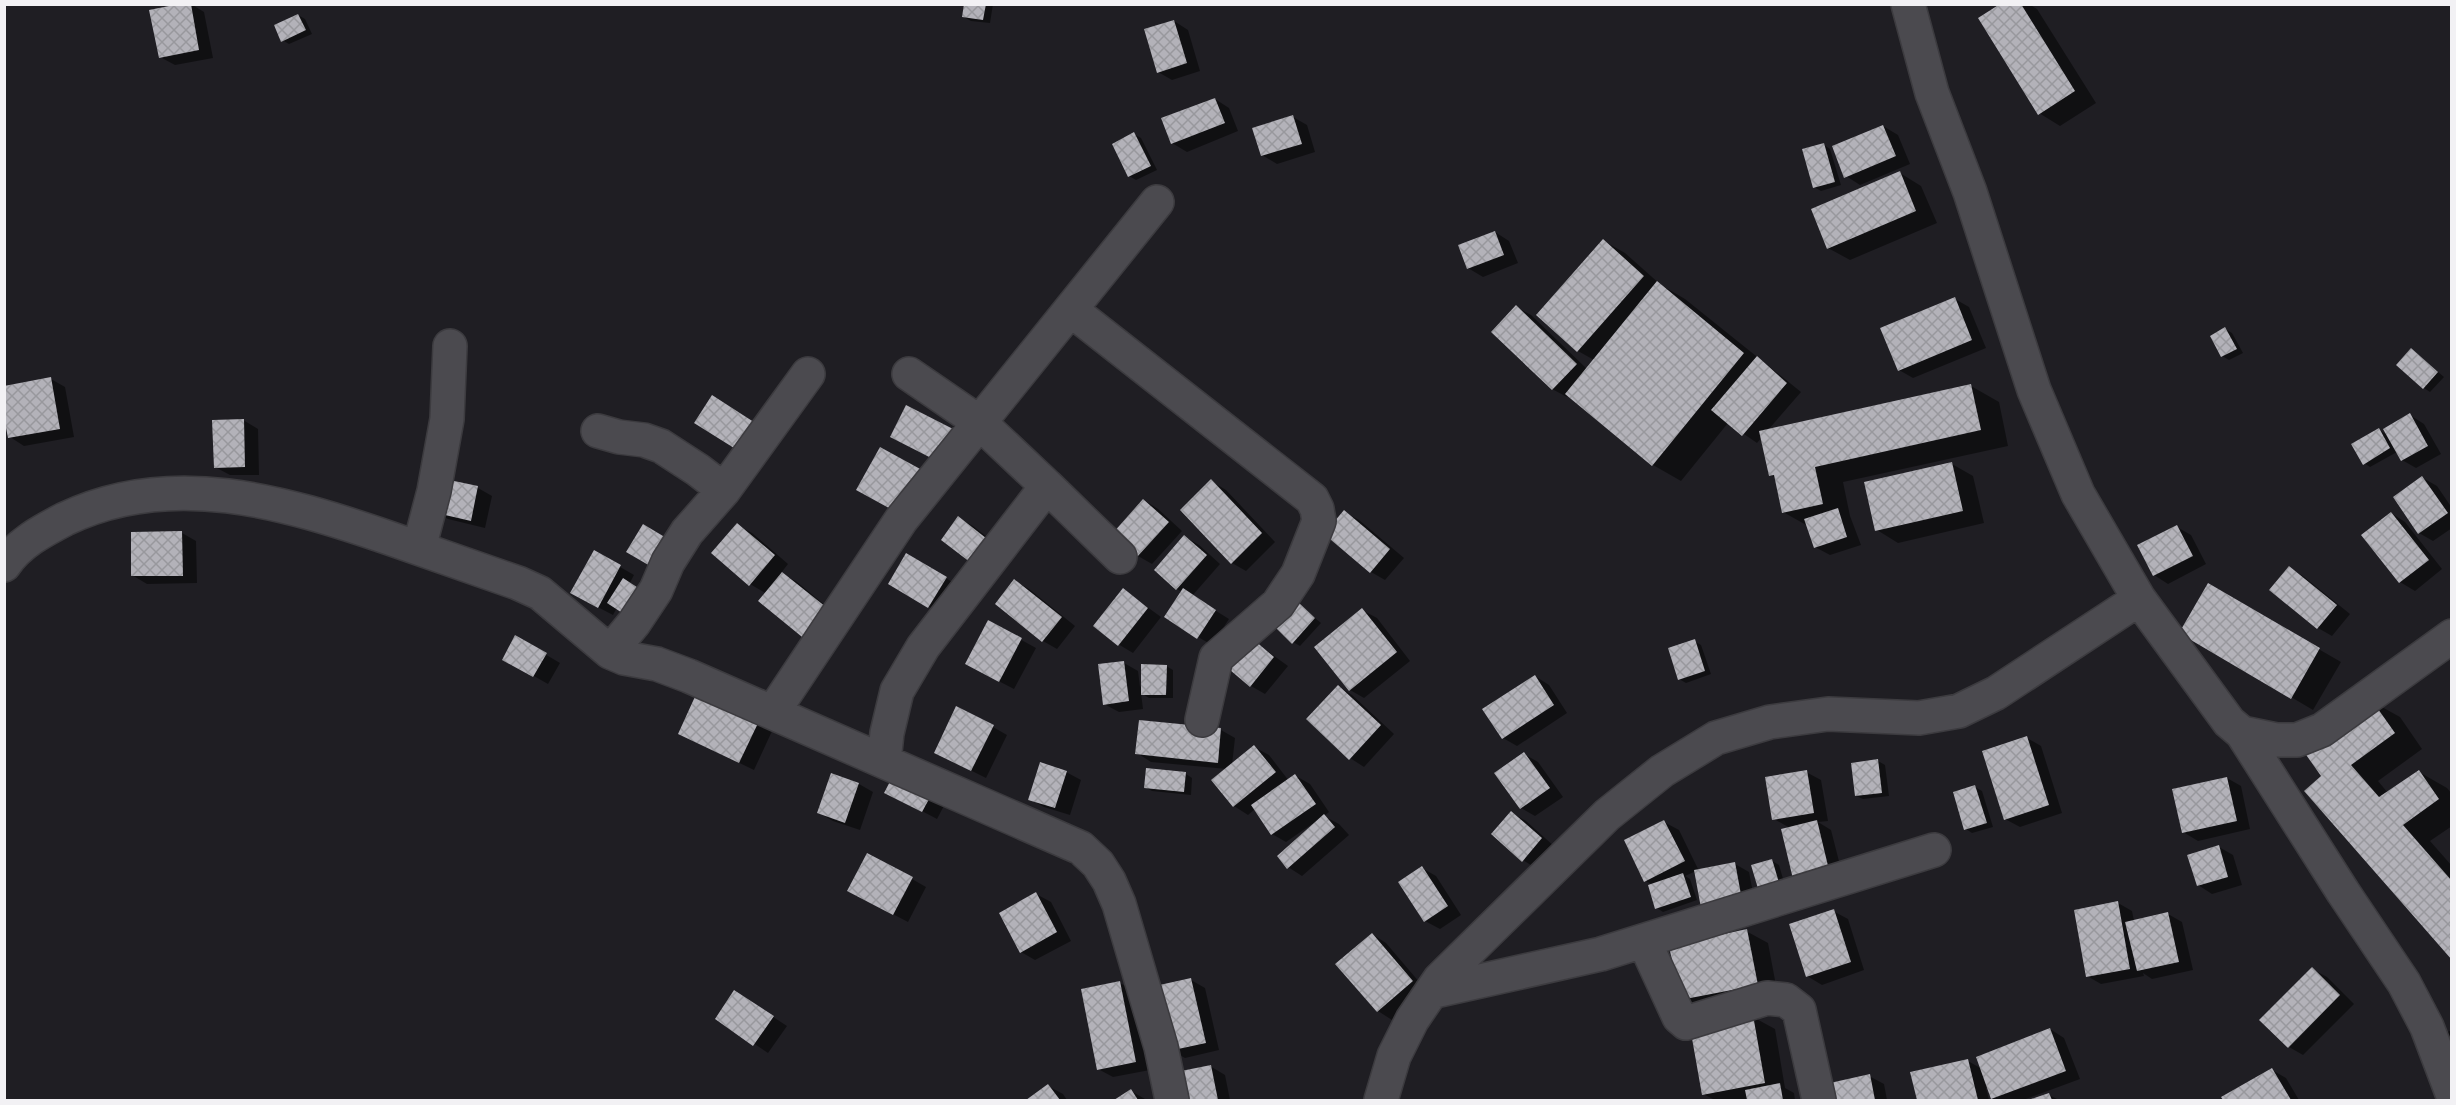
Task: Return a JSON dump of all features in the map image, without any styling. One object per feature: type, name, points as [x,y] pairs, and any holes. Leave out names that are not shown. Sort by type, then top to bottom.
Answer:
[{"type":"street","points":[[1908,4],[1932,93],[1970,192],[2034,390],[2078,494],[2139,599],[2229,722],[2242,734],[2404,983],[2427,1027],[2449,1078]]},
{"type":"street","points":[[773,712],[901,520],[1157,201]]},
{"type":"street","points":[[1071,310],[1312,499],[1317,509],[1317,531],[1298,574],[1283,597],[1278,604],[1216,658],[1202,720]]},
{"type":"street","points":[[419,548],[434,491],[447,419],[450,346]]},
{"type":"street","points":[[610,652],[634,623],[656,590],[668,562],[687,532],[724,490],[808,374]]},
{"type":"street","points":[[909,374],[979,422],[1120,557]]},
{"type":"street","points":[[598,431],[619,437],[644,440],[661,446],[724,490]]},
{"type":"street","points":[[884,761],[887,733],[897,691],[918,656],[1047,486]]},
{"type":"street","points":[[4,565],[14,551],[46,528],[86,509],[127,498],[168,492],[217,493],[267,501],[322,515],[518,583],[540,593],[610,652],[624,658],[657,664],[773,712],[1081,848],[1098,864],[1109,881],[1119,904],[1161,1047],[1172,1101]]},
{"type":"street","points":[[1381,1101],[1394,1056],[1412,1020],[1440,980],[1607,815],[1662,771],[1716,738],[1770,722],[1828,714],[1919,718],[1959,711],[1996,693],[2139,599]]},
{"type":"street","points":[[2242,734],[2276,740],[2296,740],[2322,730],[2451,636]]},
{"type":"street","points":[[1431,992],[1601,954],[1934,850]]},
{"type":"street","points":[[1644,941],[1679,1017],[1686,1023],[1767,998],[1786,1000],[1799,1010],[1819,1101]]},
{"type":"building","points":[[191,4],[199,50],[159,58],[149,10]]},
{"type":"building","points":[[964,4],[986,4],[983,20],[962,17]]},
{"type":"building","points":[[2000,4],[2021,4],[2075,91],[2038,115],[1978,18]]},
{"type":"building","points":[[298,14],[306,30],[281,42],[274,25]]},
{"type":"building","points":[[1174,20],[1187,63],[1157,73],[1144,29]]},
{"type":"building","points":[[1215,98],[1225,123],[1171,144],[1161,118]]},
{"type":"building","points":[[1293,115],[1302,144],[1261,156],[1252,128]]},
{"type":"building","points":[[1883,125],[1896,156],[1844,178],[1832,146]]},
{"type":"building","points":[[1134,132],[1151,166],[1128,177],[1112,144]]},
{"type":"building","points":[[1824,143],[1835,182],[1813,188],[1802,149]]},
{"type":"building","points":[[1900,171],[1916,211],[1827,249],[1811,209]]},
{"type":"building","points":[[1495,231],[1504,255],[1467,269],[1458,245]]},
{"type":"building","points":[[1603,239],[1644,276],[1577,352],[1536,315]]},
{"type":"building","points":[[1657,281],[1744,353],[1652,466],[1565,394]]},
{"type":"building","points":[[1955,297],[1972,340],[1898,371],[1880,328]]},
{"type":"building","points":[[1516,305],[1577,364],[1552,390],[1491,332]]},
{"type":"building","points":[[2225,327],[2237,349],[2221,357],[2210,336]]},
{"type":"building","points":[[2411,348],[2438,372],[2423,389],[2396,365]]},
{"type":"building","points":[[1757,356],[1787,383],[1742,436],[1711,410]]},
{"type":"building","points":[[51,377],[60,429],[8,438],[4,417],[4,386]]},
{"type":"building","points":[[1971,384],[1981,430],[1815,467],[1823,504],[1782,513],[1774,475],[1769,476],[1759,431]]},
{"type":"building","points":[[712,395],[760,426],[742,453],[694,423]]},
{"type":"building","points":[[906,405],[955,430],[939,462],[890,437]]},
{"type":"building","points":[[2410,413],[2428,446],[2401,461],[2383,429]]},
{"type":"building","points":[[244,419],[245,467],[214,468],[212,420]]},
{"type":"building","points":[[2379,428],[2390,448],[2363,465],[2351,444]]},
{"type":"building","points":[[880,447],[922,470],[898,513],[856,490]]},
{"type":"building","points":[[1952,462],[1963,511],[1875,531],[1864,482]]},
{"type":"building","points":[[2422,476],[2448,513],[2418,534],[2393,497]]},
{"type":"building","points":[[440,478],[478,486],[471,521],[432,512]]},
{"type":"building","points":[[1211,479],[1262,533],[1231,564],[1180,510]]},
{"type":"building","points":[[1143,499],[1169,522],[1137,557],[1112,534]]},
{"type":"building","points":[[1838,508],[1847,537],[1814,548],[1804,519]]},
{"type":"building","points":[[1344,510],[1390,549],[1370,573],[1324,534]]},
{"type":"building","points":[[2391,512],[2429,560],[2399,583],[2361,535]]},
{"type":"building","points":[[958,516],[996,546],[979,569],[941,540]]},
{"type":"building","points":[[737,523],[775,555],[749,586],[711,553]]},
{"type":"building","points":[[643,524],[673,542],[657,570],[626,552]]},
{"type":"building","points":[[2177,525],[2193,556],[2153,576],[2137,545]]},
{"type":"building","points":[[182,531],[183,576],[131,576],[131,532]]},
{"type":"building","points":[[1184,535],[1207,555],[1176,590],[1154,570]]},
{"type":"building","points":[[594,550],[621,565],[598,608],[570,593]]},
{"type":"building","points":[[906,553],[947,577],[928,608],[888,584]]},
{"type":"building","points":[[2289,566],[2337,605],[2317,629],[2269,590]]},
{"type":"building","points":[[782,572],[831,611],[807,641],[758,601]]},
{"type":"building","points":[[623,578],[646,593],[630,618],[607,603]]},
{"type":"building","points":[[1014,579],[1062,617],[1042,642],[995,604]]},
{"type":"building","points":[[2208,583],[2320,648],[2291,699],[2179,633]]},
{"type":"building","points":[[1123,588],[1148,608],[1118,646],[1093,626]]},
{"type":"building","points":[[1183,588],[1216,610],[1197,639],[1164,617]]},
{"type":"building","points":[[1297,601],[1315,618],[1292,644],[1274,626]]},
{"type":"building","points":[[1362,608],[1397,652],[1349,691],[1314,647]]},
{"type":"building","points":[[988,620],[1022,638],[999,682],[965,664]]},
{"type":"building","points":[[515,635],[547,653],[533,677],[502,660]]},
{"type":"building","points":[[1695,639],[1705,671],[1678,680],[1668,648]]},
{"type":"building","points":[[1254,640],[1274,657],[1250,687],[1230,670]]},
{"type":"building","points":[[1124,661],[1129,701],[1103,705],[1098,664]]},
{"type":"building","points":[[1141,664],[1167,665],[1166,695],[1141,695]]},
{"type":"building","points":[[1535,675],[1554,705],[1502,739],[1482,709]]},
{"type":"building","points":[[1338,685],[1381,725],[1349,760],[1306,719]]},
{"type":"building","points":[[698,690],[760,719],[739,763],[678,734]]},
{"type":"building","points":[[2371,699],[2395,733],[2351,765],[2379,797],[2419,770],[2439,799],[2403,825],[2452,881],[2452,960],[2304,791],[2321,776],[2302,749]]},
{"type":"building","points":[[956,706],[994,725],[971,771],[934,753]]},
{"type":"building","points":[[1139,720],[1221,728],[1218,763],[1135,754]]},
{"type":"building","points":[[2027,736],[2049,805],[2004,820],[1982,751]]},
{"type":"building","points":[[1254,745],[1276,772],[1233,807],[1211,780]]},
{"type":"building","points":[[1524,752],[1550,788],[1520,809],[1494,773]]},
{"type":"building","points":[[1878,759],[1882,793],[1855,796],[1851,763]]},
{"type":"building","points":[[1040,762],[1067,771],[1055,808],[1028,800]]},
{"type":"building","points":[[1146,768],[1186,772],[1184,792],[1144,788]]},
{"type":"building","points":[[896,770],[934,790],[922,812],[884,793]]},
{"type":"building","points":[[1807,770],[1814,813],[1772,820],[1765,777]]},
{"type":"building","points":[[831,773],[859,783],[845,823],[817,813]]},
{"type":"building","points":[[1295,774],[1316,804],[1271,835],[1251,805]]},
{"type":"building","points":[[2227,777],[2237,821],[2182,833],[2172,789]]},
{"type":"building","points":[[1975,785],[1987,823],[1964,830],[1953,792]]},
{"type":"building","points":[[1511,811],[1542,838],[1522,862],[1491,834]]},
{"type":"building","points":[[1324,814],[1335,827],[1287,869],[1277,856]]},
{"type":"building","points":[[1664,820],[1685,861],[1644,882],[1624,840]]},
{"type":"building","points":[[1817,820],[1829,870],[1793,879],[1781,829]]},
{"type":"building","points":[[2219,845],[2228,877],[2197,886],[2187,855]]},
{"type":"building","points":[[867,853],[913,877],[893,915],[847,891]]},
{"type":"building","points":[[1772,859],[1780,886],[1759,892],[1751,865]]},
{"type":"building","points":[[1735,862],[1742,900],[1701,908],[1694,870]]},
{"type":"building","points":[[1422,866],[1448,906],[1424,922],[1398,882]]},
{"type":"building","points":[[1683,873],[1691,897],[1655,909],[1648,885]]},
{"type":"building","points":[[1036,892],[1057,932],[1020,953],[999,913]]},
{"type":"building","points":[[2118,901],[2130,969],[2086,977],[2074,910]]},
{"type":"building","points":[[1834,909],[1851,962],[1806,977],[1789,924]]},
{"type":"building","points":[[2168,912],[2179,962],[2137,971],[2125,922]]},
{"type":"building","points":[[1747,929],[1758,985],[1680,1000],[1669,946]]},
{"type":"building","points":[[1372,933],[1413,981],[1377,1012],[1335,964]]},
{"type":"building","points":[[2312,967],[2340,995],[2288,1048],[2259,1020]]},
{"type":"building","points":[[1191,978],[1206,1043],[1169,1051],[1155,986]]},
{"type":"building","points":[[1120,981],[1136,1062],[1097,1070],[1081,989]]},
{"type":"building","points":[[734,990],[774,1016],[753,1046],[715,1019]]},
{"type":"building","points":[[1753,1015],[1765,1083],[1702,1095],[1690,1027]]},
{"type":"building","points":[[2050,1028],[2066,1071],[1991,1099],[1976,1057]]},
{"type":"building","points":[[1968,1059],[1978,1100],[1917,1100],[1910,1072]]},
{"type":"building","points":[[1211,1065],[1218,1100],[1181,1100],[1176,1072]]},
{"type":"building","points":[[2272,1068],[2291,1100],[2223,1100],[2221,1097]]},
{"type":"building","points":[[1870,1074],[1875,1100],[1824,1100],[1821,1085]]},
{"type":"building","points":[[1780,1083],[1783,1100],[1747,1100],[1745,1090]]},
{"type":"building","points":[[1048,1084],[1060,1100],[1026,1100]]},
{"type":"building","points":[[1131,1089],[1138,1100],[1114,1100]]},
{"type":"building","points":[[2049,1093],[2052,1100],[2028,1100]]}]
